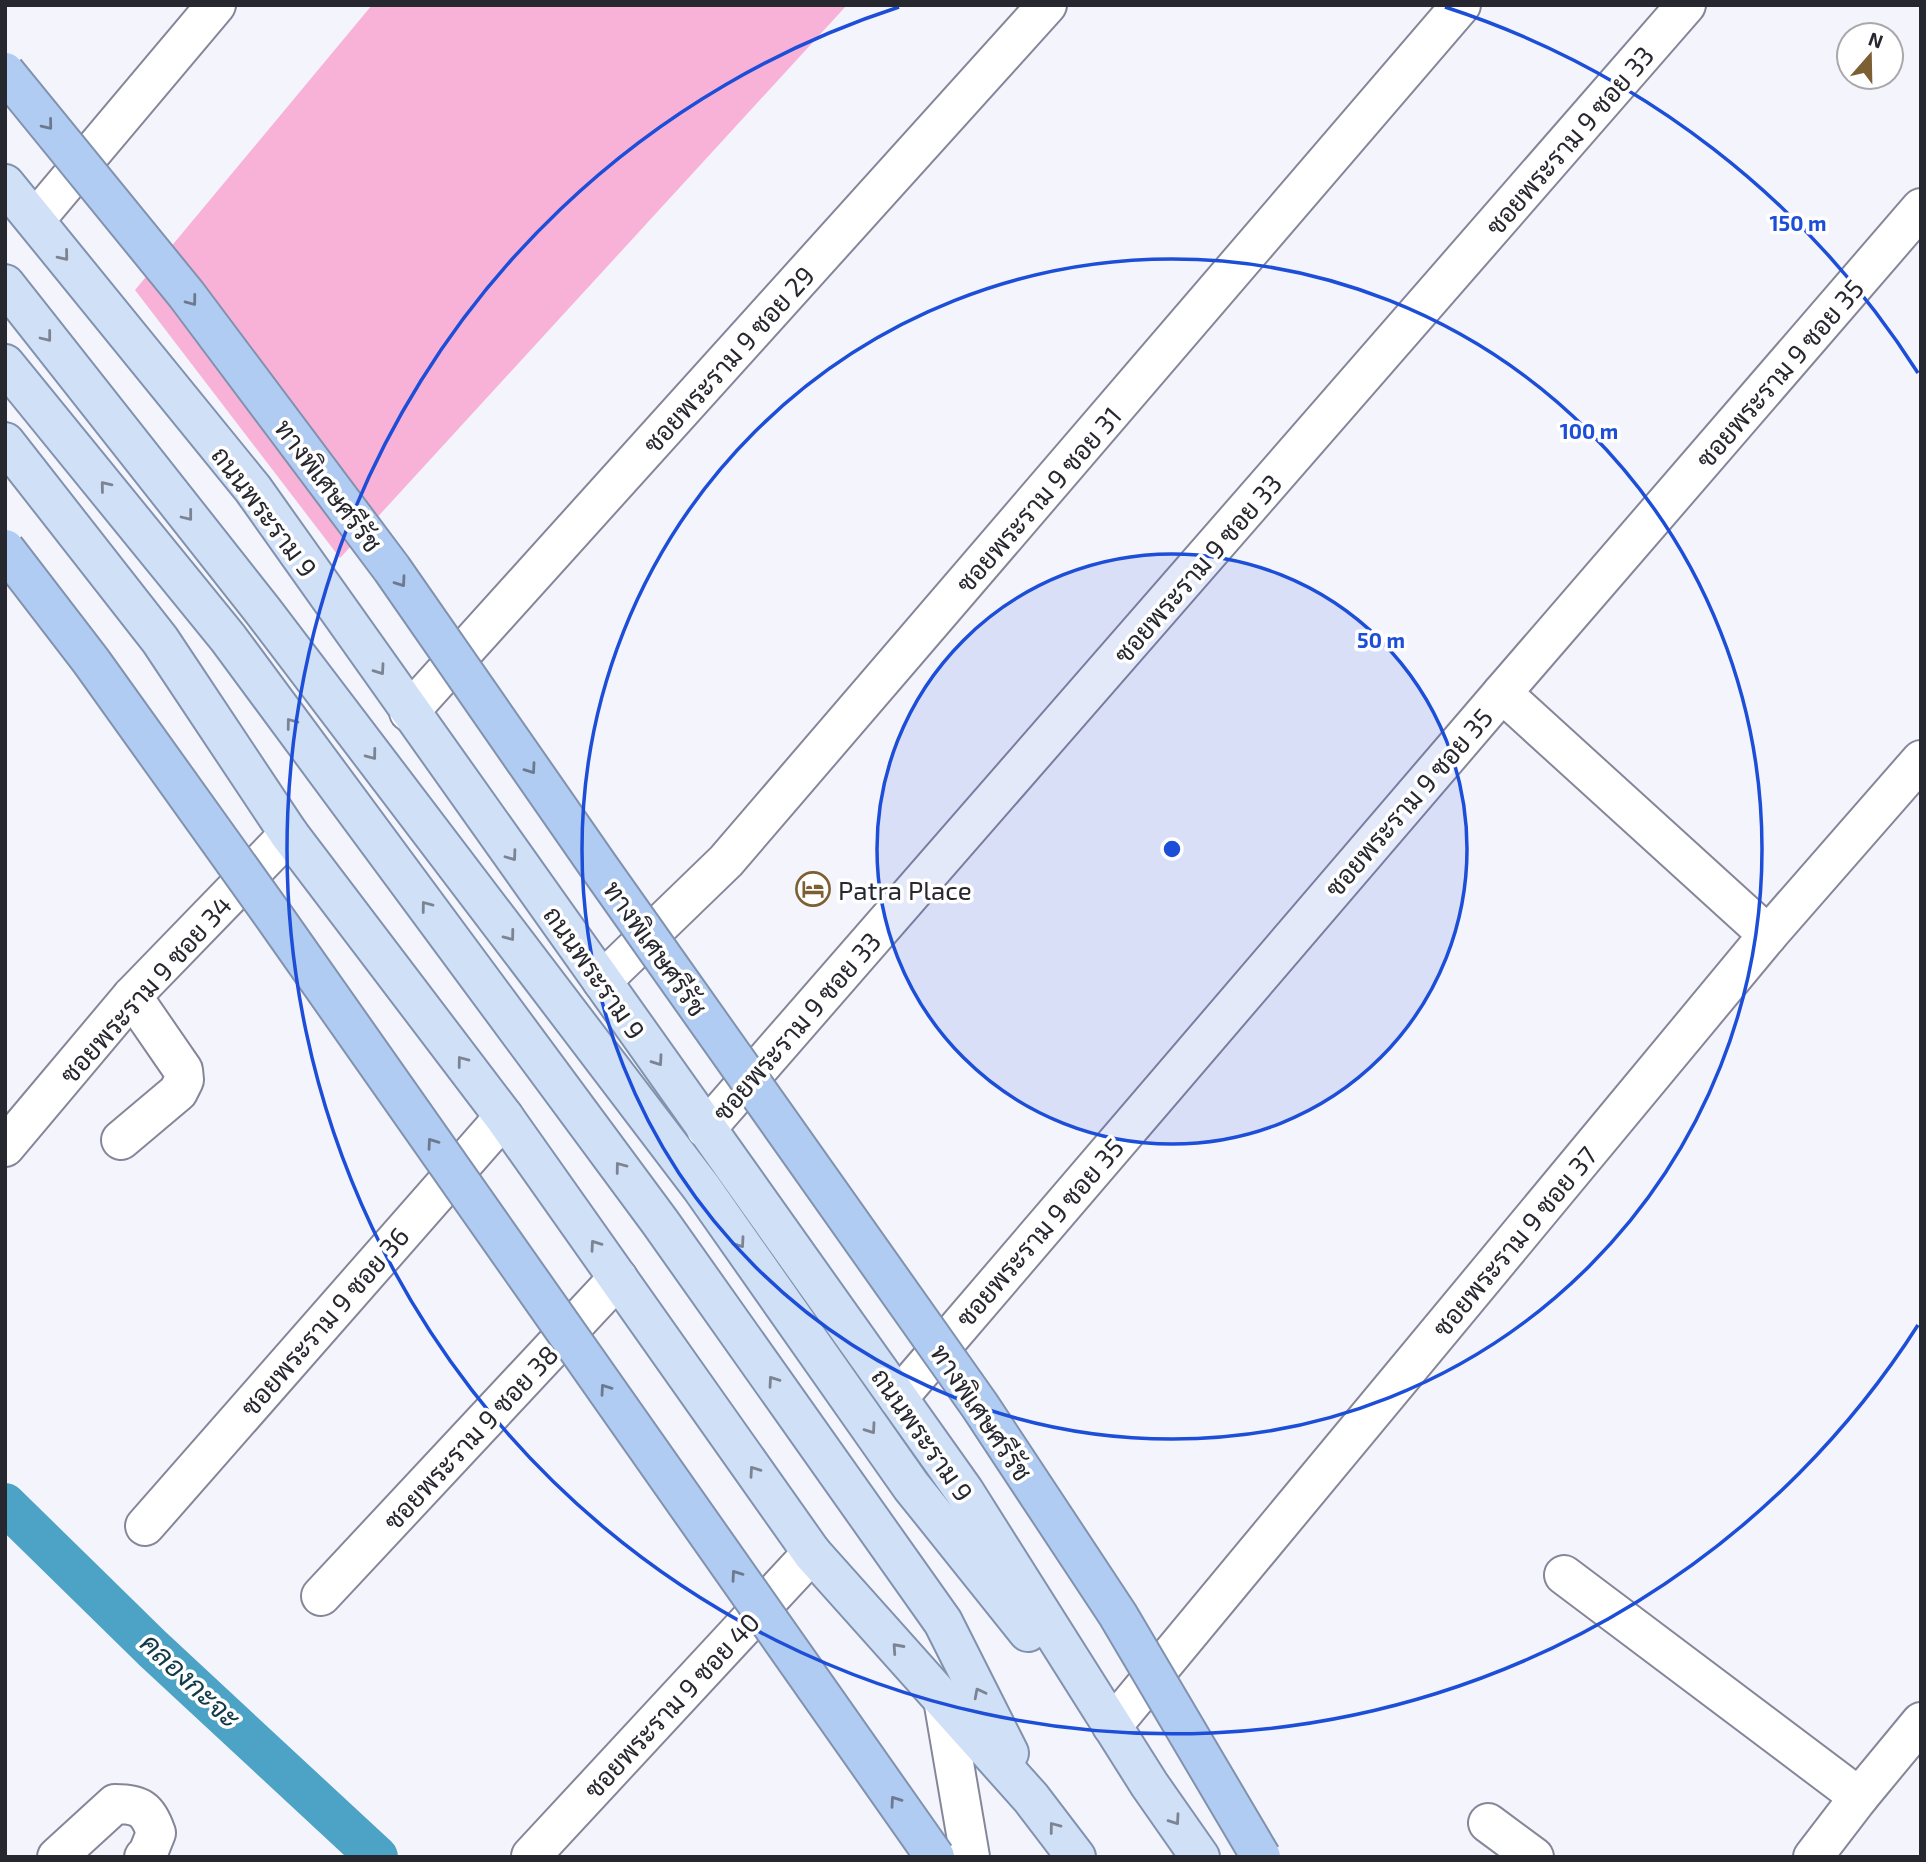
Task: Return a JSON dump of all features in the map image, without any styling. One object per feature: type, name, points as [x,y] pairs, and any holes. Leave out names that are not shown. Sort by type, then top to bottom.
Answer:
[{"type":"highway","name":"ทางพิเศษศรีรัช","points":[[5,72],[186,294],[392,569],[980,1406],[1118,1615],[1261,1857]]},
{"type":"highway","points":[[5,549],[92,662],[275,918],[934,1857]]},
{"type":"main road","name":"ถนนพระราม 9","points":[[5,184],[253,489],[964,1491],[1149,1784],[1200,1857]]},
{"type":"main road","name":"ถนนพระราม 9","points":[[5,284],[263,611],[701,1187],[911,1486],[1149,1784]]},
{"type":"main road","points":[[5,363],[228,638],[660,1222],[943,1622],[1031,1798]]},
{"type":"main road","points":[[5,442],[160,640],[289,834],[504,1116],[812,1553],[1031,1798],[1076,1857]]},
{"type":"street","points":[[35,220],[216,5]]},
{"type":"street","name":"ซอยพระราม 9 ซอย 29","points":[[409,712],[1047,5]]},
{"type":"street","name":"ซอยพระราม 9 ซอย 31","points":[[602,981],[726,861],[1461,5]]},
{"type":"street","name":"ซอยพระราม 9 ซอย 33","points":[[706,1129],[1686,5]]},
{"type":"street","name":"ซอยพระราม 9 ซอย 35","points":[[898,1398],[1502,692],[1921,208]]},
{"type":"street","points":[[1502,692],[1768,935]]},
{"type":"street","name":"ซอยพระราม 9 ซอย 37","points":[[1112,1726],[1768,935],[1921,760]]},
{"type":"street","name":"ซอยพระราม 9 ซอย 34","points":[[5,1147],[132,996],[289,834]]},
{"type":"street","points":[[121,1140],[178,1092],[184,1080],[183,1070],[132,996]]},
{"type":"street","name":"ซอยพระราม 9 ซอย 36","points":[[145,1526],[504,1116]]},
{"type":"street","name":"ซอยพระราม 9 ซอย 38","points":[[321,1595],[618,1278]]},
{"type":"street","name":"ซอยพระราม 9 ซอย 40","points":[[531,1856],[812,1553]]},
{"type":"street","points":[[1564,1574],[1859,1797]]},
{"type":"street","points":[[943,1699],[970,1857]]},
{"type":"street","points":[[1813,1857],[1921,1722]]},
{"type":"street","points":[[57,1857],[115,1804],[133,1804],[151,1817],[156,1833],[144,1857]]},
{"type":"street","points":[[1488,1823],[1535,1857]]},
{"type":"shaded area","points":[[372,5],[847,5],[340,558],[135,290]]},
{"type":"waterway","name":"คลองกะจะ","points":[[5,1504],[153,1649],[377,1857]]},
{"type":"place","name":"Patra Place","points":[[813,889]]}]
